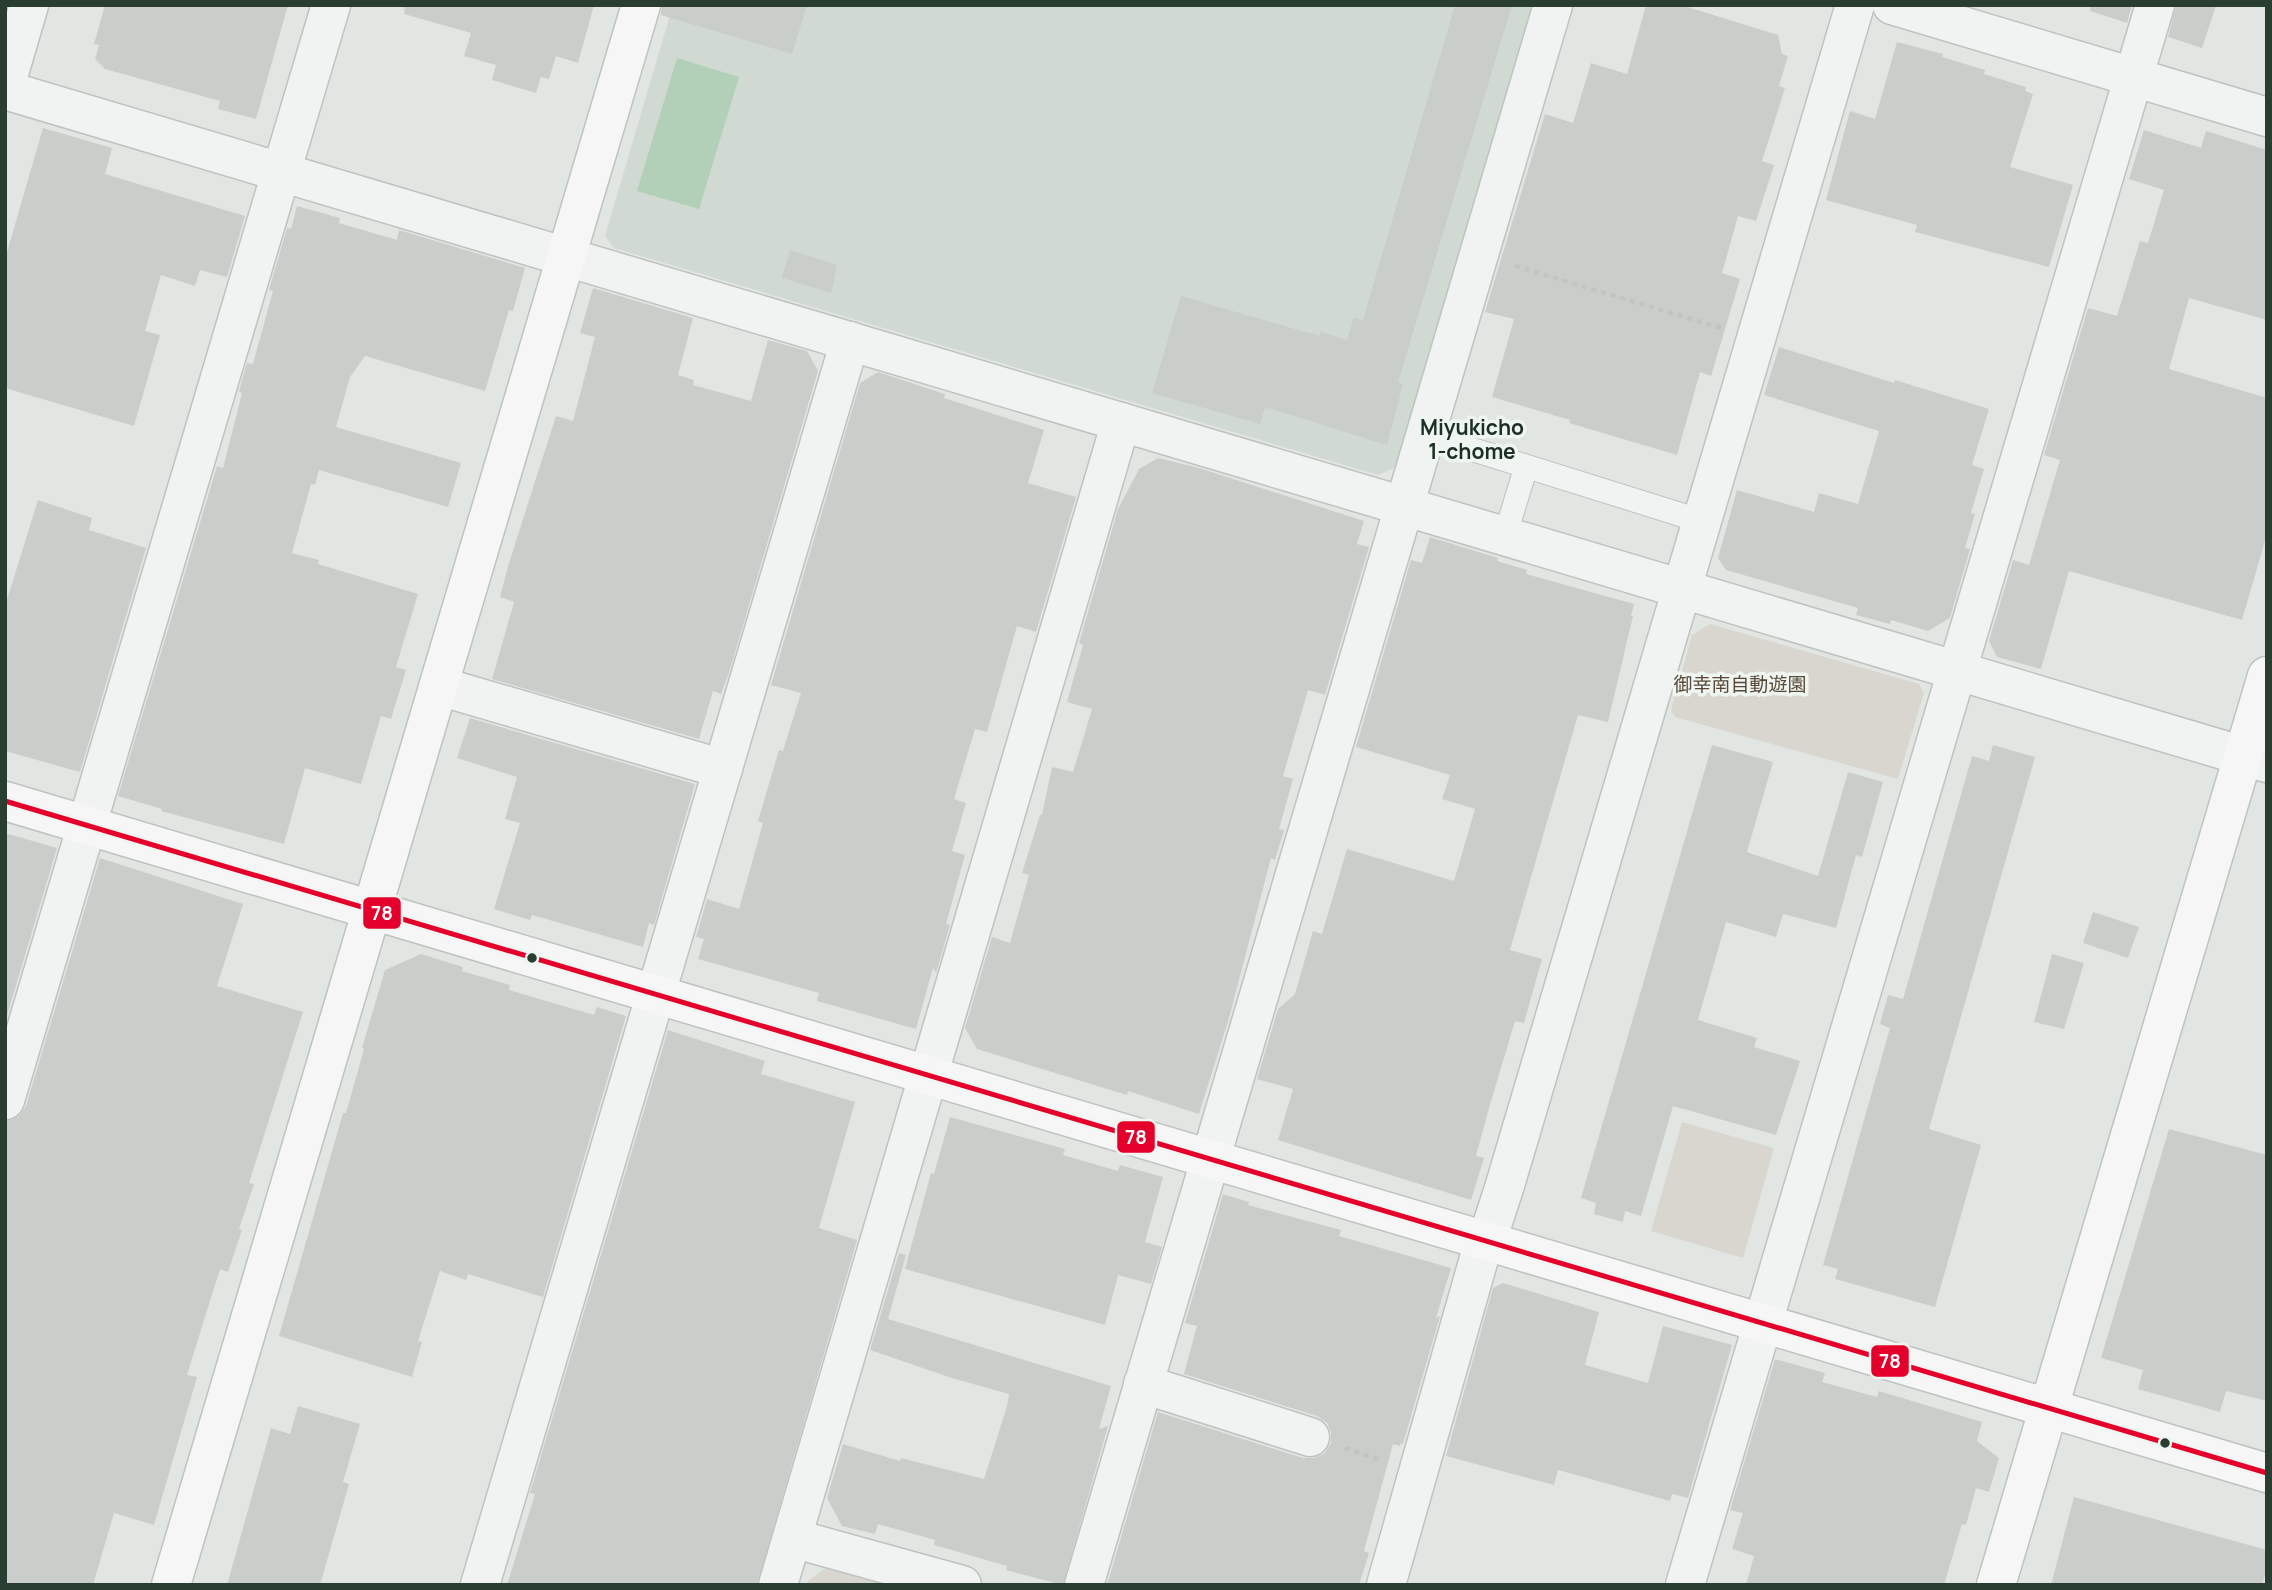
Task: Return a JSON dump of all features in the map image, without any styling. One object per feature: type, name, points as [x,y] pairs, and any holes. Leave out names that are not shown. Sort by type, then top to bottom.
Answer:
[{"type":"street","points":[[29,5],[5,88],[2255,759]]},
{"type":"street","points":[[5,1100],[331,5]]},
{"type":"street","points":[[171,1585],[641,5]]},
{"type":"street","points":[[1084,1585],[1553,5]]},
{"type":"street","points":[[1386,1585],[1484,1241],[1496,1212],[1855,5]]},
{"type":"street","points":[[1892,5],[2267,117]]},
{"type":"street","points":[[1685,1585],[2155,5]]},
{"type":"street","points":[[480,1585],[850,341]]},
{"type":"street","points":[[778,1585],[1121,422]]},
{"type":"street","points":[[1996,1585],[2049,1408],[2255,759],[2267,676]]},
{"type":"street","points":[[439,686],[723,769]]},
{"type":"street","points":[[5,801],[2267,1473]]},
{"type":"street","points":[[1143,1384],[1310,1437]]},
{"type":"street","points":[[792,1538],[962,1585]]},
{"type":"lane","points":[[1426,435],[1702,522]]},
{"type":"lane","points":[[1505,536],[1526,467]]},
{"type":"path","points":[[1479,255],[1756,338]]},
{"type":"path","points":[[1310,1437],[1418,1472]]},
{"type":"shaded area","points":[[673,5],[1537,5],[1400,465],[1378,475],[614,248],[605,236]]},
{"type":"shaded area","points":[[677,58],[739,77],[699,209],[637,191]]},
{"type":"green space","name":"御幸南自動遊園","points":[[1710,624],[1919,684],[1924,693],[1898,779],[1675,717],[1671,710],[1692,635]]},
{"type":"green space","points":[[1682,1122],[1774,1148],[1743,1258],[1651,1231]]},
{"type":"green space","points":[[829,1566],[896,1585],[807,1585],[808,1581]]},
{"type":"building","points":[[105,5],[288,5],[256,119],[218,109],[220,101],[105,69],[95,59],[99,45],[94,44]]},
{"type":"building","points":[[405,5],[594,5],[578,63],[556,56],[549,79],[541,77],[536,93],[492,80],[496,65],[464,56],[471,33],[404,14]]},
{"type":"building","points":[[662,5],[807,5],[792,54],[661,15]]},
{"type":"building","points":[[1455,5],[1512,5],[1398,382],[1403,384],[1387,445],[1265,407],[1260,424],[1152,393],[1181,296],[1319,336],[1321,332],[1347,340],[1354,317],[1363,320]]},
{"type":"building","points":[[1646,5],[1681,5],[1778,35],[1782,54],[1788,56],[1779,86],[1785,88],[1762,161],[1774,165],[1756,221],[1738,216],[1722,273],[1740,279],[1711,376],[1700,372],[1677,455],[1492,397],[1514,319],[1485,312],[1545,114],[1573,123],[1591,63],[1627,74]]},
{"type":"building","points":[[2091,5],[2132,5],[2127,23],[2090,11]]},
{"type":"building","points":[[2176,5],[2216,5],[2202,48],[2168,37]]},
{"type":"building","points":[[1897,42],[1943,54],[1942,57],[1985,70],[1984,74],[2026,87],[2025,91],[2033,94],[2010,167],[2073,185],[2049,267],[1915,232],[1917,225],[1826,200],[1850,111],[1875,119]]},
{"type":"building","points":[[43,128],[112,148],[105,174],[245,216],[227,277],[200,270],[195,286],[161,275],[145,331],[160,335],[134,426],[5,388],[5,259]]},
{"type":"building","points":[[2144,130],[2201,148],[2206,131],[2267,150],[2267,320],[2189,298],[2169,369],[2267,398],[2267,534],[2242,620],[2069,571],[2041,669],[1997,657],[1989,641],[2013,560],[2029,565],[2060,460],[2044,455],[2088,308],[2117,316],[2140,241],[2148,243],[2164,190],[2129,179]]},
{"type":"building","points":[[297,206],[340,218],[339,223],[397,240],[399,230],[525,268],[513,311],[509,310],[485,391],[365,356],[350,377],[336,427],[461,463],[448,507],[319,470],[315,485],[311,484],[292,553],[319,560],[318,564],[418,594],[396,667],[406,670],[391,719],[381,716],[361,784],[305,768],[284,844],[161,811],[162,809],[118,796],[217,466],[223,468],[242,393],[239,392],[242,380],[247,363],[253,364],[273,291],[269,290],[287,228],[291,229]]},
{"type":"building","points":[[790,250],[837,265],[831,293],[782,278]]},
{"type":"building","points":[[593,288],[693,318],[678,375],[694,380],[693,385],[751,401],[768,340],[807,351],[818,371],[729,673],[721,694],[713,691],[699,739],[492,679],[514,602],[500,597],[508,566],[556,416],[573,421],[595,337],[580,333]]},
{"type":"building","points":[[1779,347],[1989,409],[1972,465],[1984,469],[1971,513],[1975,514],[1965,548],[1970,549],[1950,618],[1928,631],[1891,620],[1890,624],[1856,615],[1858,608],[1726,570],[1718,558],[1737,490],[1814,512],[1819,493],[1858,504],[1879,431],[1764,395]]},
{"type":"building","points":[[878,372],[945,394],[944,398],[1044,430],[1028,483],[1076,497],[1036,632],[1017,626],[987,732],[975,729],[954,799],[966,803],[952,851],[965,855],[946,924],[950,925],[936,973],[933,968],[916,1029],[817,1001],[819,993],[698,959],[704,939],[696,937],[707,899],[739,909],[763,823],[758,821],[779,750],[783,751],[801,693],[771,685],[860,383]]},
{"type":"building","points":[[1158,458],[1199,468],[1364,521],[1357,544],[1369,547],[1325,695],[1308,690],[1283,776],[1293,779],[1279,829],[1284,830],[1275,860],[1271,858],[1229,1018],[1199,1114],[1128,1091],[1127,1095],[977,1049],[965,1028],[992,937],[1010,943],[1029,875],[1022,873],[1042,815],[1052,767],[1073,772],[1092,709],[1067,702],[1083,645],[1079,643],[1118,509],[1139,469]]},
{"type":"building","points":[[38,500],[92,518],[89,530],[146,548],[80,772],[5,751],[5,606]]},
{"type":"building","points":[[1430,537],[1498,558],[1497,561],[1527,570],[1526,574],[1634,604],[1608,722],[1578,715],[1510,950],[1542,959],[1524,1023],[1515,1021],[1489,1108],[1476,1156],[1484,1158],[1471,1200],[1278,1140],[1293,1089],[1257,1079],[1278,1009],[1295,994],[1313,931],[1322,934],[1347,849],[1454,881],[1475,809],[1442,799],[1450,775],[1356,747],[1411,560],[1422,563]]},
{"type":"building","points":[[470,718],[695,784],[654,925],[649,923],[643,947],[532,915],[530,920],[494,909],[520,823],[505,819],[517,777],[457,758]]},
{"type":"building","points":[[1712,745],[1773,762],[1747,852],[1818,876],[1848,772],[1883,782],[1862,857],[1856,855],[1836,928],[1783,914],[1776,937],[1726,922],[1698,1020],[1757,1038],[1754,1047],[1800,1061],[1776,1135],[1673,1106],[1641,1216],[1625,1211],[1623,1222],[1594,1214],[1596,1203],[1581,1198]]},
{"type":"building","points":[[1993,745],[2035,757],[1929,1129],[1981,1145],[1935,1307],[1835,1279],[1838,1269],[1823,1265],[1890,1028],[1880,1024],[1888,995],[1903,999],[1972,756],[1989,761]]},
{"type":"building","points":[[5,833],[57,848],[5,1022]]},
{"type":"building","points":[[100,858],[243,904],[217,986],[303,1012],[249,1183],[254,1184],[239,1229],[242,1230],[228,1272],[220,1269],[187,1375],[197,1377],[154,1525],[114,1513],[93,1585],[5,1585],[5,1121],[19,1116],[26,1106]]},
{"type":"building","points":[[2093,912],[2139,927],[2128,958],[2083,943]]},
{"type":"building","points":[[421,954],[463,967],[462,971],[510,985],[509,990],[594,1015],[597,1007],[626,1016],[543,1297],[468,1274],[466,1280],[440,1271],[418,1341],[422,1342],[412,1377],[279,1336],[343,1113],[346,1113],[385,970]]},
{"type":"building","points":[[2052,954],[2084,963],[2064,1029],[2034,1022]]},
{"type":"building","points":[[668,1030],[765,1061],[761,1074],[855,1102],[819,1228],[857,1240],[757,1585],[507,1585],[535,1494],[530,1493]]},
{"type":"building","points":[[950,1117],[1065,1149],[1063,1155],[1118,1171],[1120,1165],[1163,1177],[1145,1242],[1162,1247],[1151,1284],[1118,1275],[1105,1325],[905,1269],[931,1173],[934,1174]]},
{"type":"building","points":[[2169,1129],[2267,1155],[2267,1401],[2226,1391],[2220,1412],[2138,1389],[2143,1370],[2101,1358]]},
{"type":"building","points":[[1223,1194],[1249,1202],[1248,1205],[1341,1230],[1339,1236],[1451,1268],[1403,1444],[1393,1444],[1364,1551],[1369,1553],[1359,1585],[1107,1585],[1158,1412],[1303,1458],[1324,1454],[1331,1443],[1331,1432],[1327,1423],[1317,1416],[1184,1374],[1197,1326],[1185,1323]]},
{"type":"building","points":[[899,1253],[906,1255],[888,1319],[1111,1386],[1099,1429],[1108,1426],[1063,1585],[1006,1570],[1007,1566],[934,1545],[935,1540],[878,1524],[875,1534],[842,1526],[827,1498],[843,1444],[900,1461],[901,1458],[984,1479],[1007,1406],[1009,1394],[870,1350]]},
{"type":"building","points":[[1503,1283],[1599,1312],[1585,1365],[1648,1383],[1663,1326],[1732,1345],[1688,1498],[1672,1494],[1670,1501],[1558,1470],[1554,1485],[1446,1456],[1493,1288]]},
{"type":"building","points":[[1775,1359],[1825,1373],[1822,1382],[1877,1397],[1879,1391],[1982,1422],[1977,1441],[1999,1458],[1989,1492],[1976,1488],[1944,1585],[1746,1585],[1754,1556],[1732,1549],[1743,1513],[1730,1510]]},
{"type":"building","points":[[298,1406],[360,1424],[343,1482],[349,1484],[320,1585],[227,1585],[271,1428],[290,1434]]},
{"type":"building","points":[[2074,1497],[2267,1550],[2267,1568],[2262,1585],[2051,1585]]},
{"type":"transit line","name":"78","points":[[5,801],[2267,1473]]},
{"type":"district","name":"Miyukicho 1-chome","points":[[1472,439]]}]
